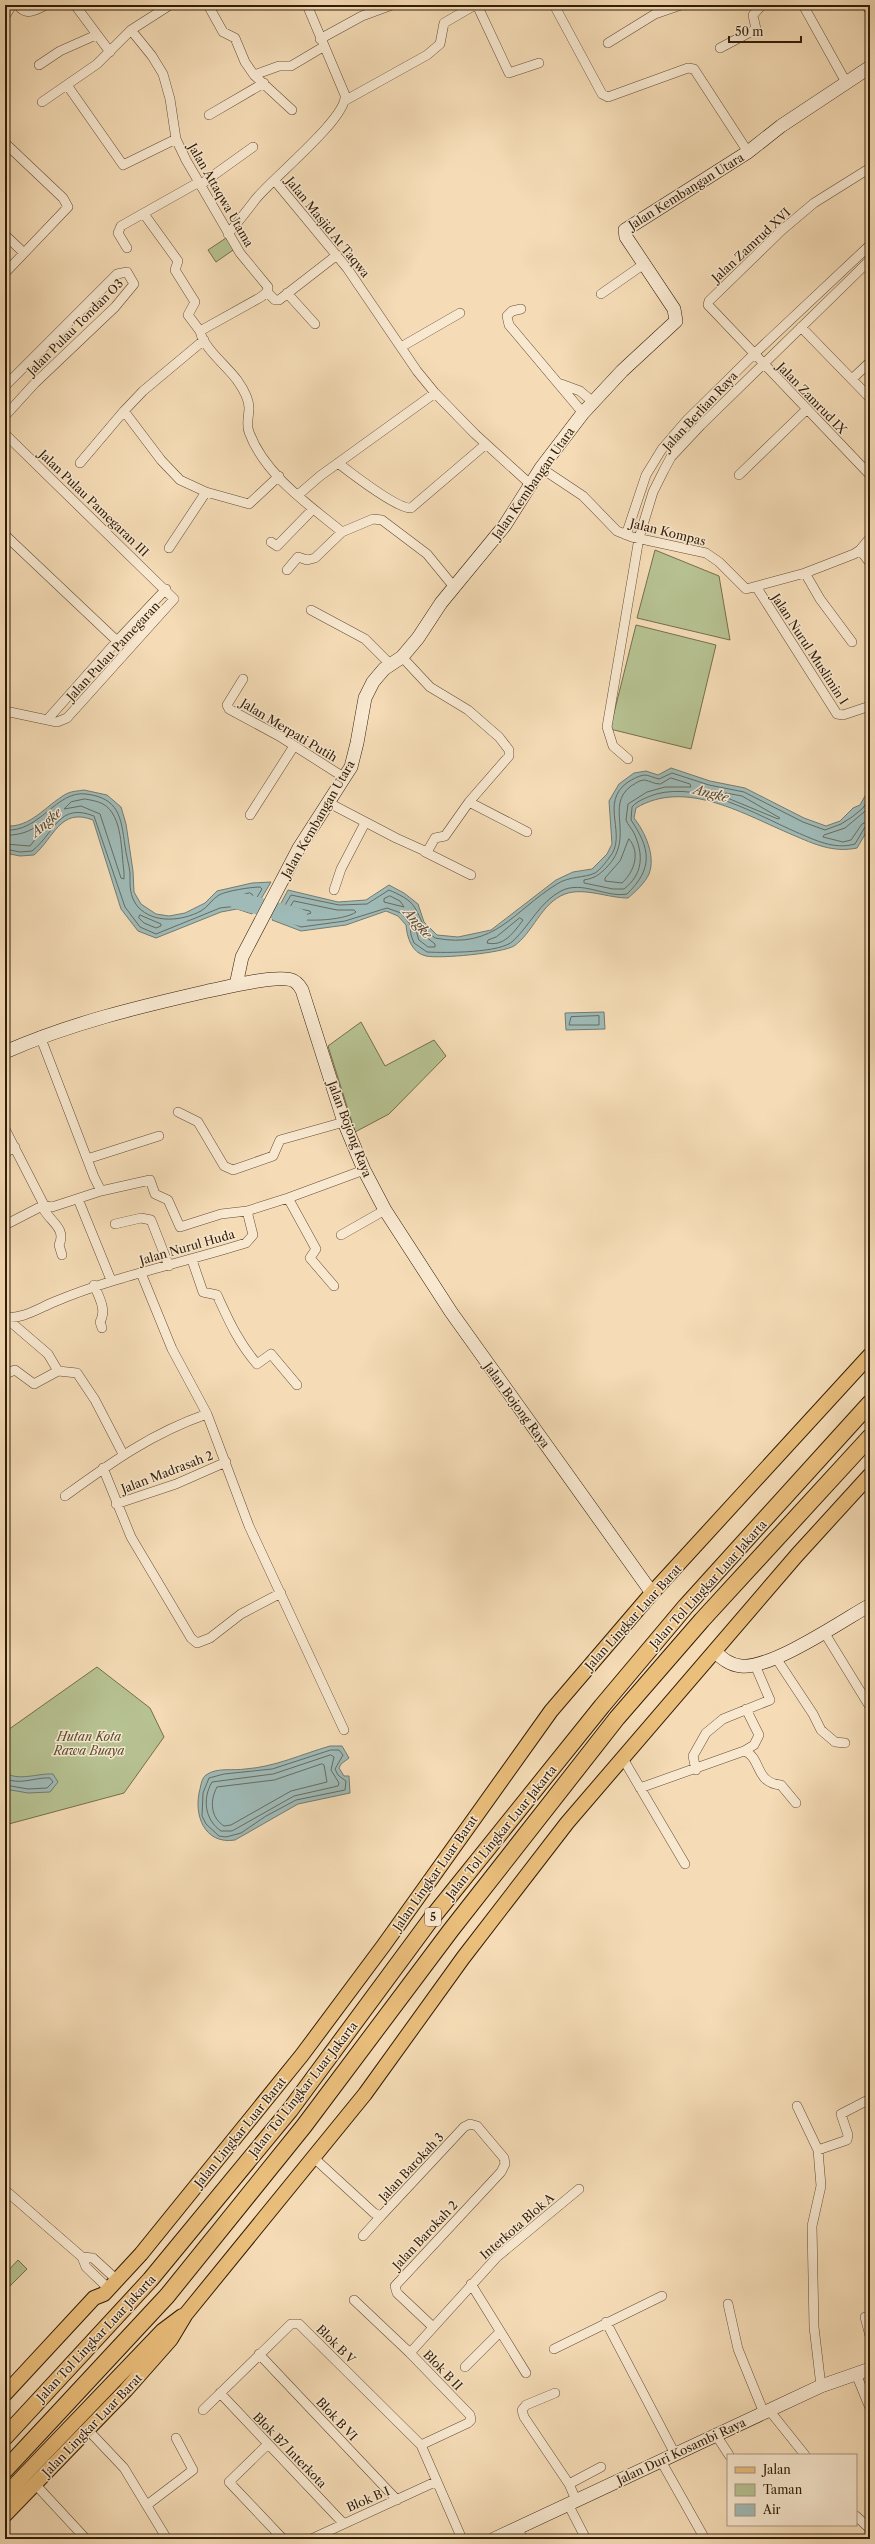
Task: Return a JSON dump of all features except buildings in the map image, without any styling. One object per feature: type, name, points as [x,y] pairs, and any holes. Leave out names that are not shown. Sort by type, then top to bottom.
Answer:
[{"type":"highway","name":"Jalan Tol Lingkar Luar Jakarta","points":[[5,2437],[150,2280],[290,2110],[431,1919],[612,1694],[686,1606],[870,1403]]},
{"type":"highway","name":"Jalan Tol Lingkar Luar Jakarta","points":[[5,2470],[167,2296],[304,2126],[451,1930],[617,1718],[702,1620],[870,1437]]},
{"type":"main road","name":"Jalan Lingkar Luar Barat","points":[[5,2394],[94,2298],[110,2288],[146,2248],[307,2049],[384,1945],[551,1711],[652,1594],[870,1355]]},
{"type":"main road","name":"Jalan Lingkar Luar Barat","points":[[5,2515],[88,2430],[171,2339],[186,2314],[366,2094],[463,1958],[532,1866],[622,1757],[715,1652],[797,1555],[870,1475]]},
{"type":"main road","points":[[5,2405],[94,2313],[102,2304],[110,2288]]},
{"type":"main road","points":[[5,2495],[162,2331],[186,2314]]},
{"type":"street","points":[[5,16],[12,5]]},
{"type":"street","points":[[18,5],[25,12],[29,13],[46,5]]},
{"type":"street","points":[[75,5],[110,52]]},
{"type":"street","points":[[42,102],[97,64],[131,30],[170,5]]},
{"type":"street","points":[[208,5],[223,32],[235,38],[245,62],[254,75],[292,110]]},
{"type":"street","points":[[307,5],[321,43],[346,100],[427,55],[440,44],[444,23],[476,5],[509,73],[539,63]]},
{"type":"street","points":[[254,75],[280,66],[291,66],[321,43],[362,16],[392,5]]},
{"type":"street","points":[[554,5],[602,94],[608,97],[643,86],[688,68],[694,69],[748,152]]},
{"type":"street","points":[[608,42],[655,14],[681,5]]},
{"type":"street","points":[[720,48],[756,28],[753,15],[762,5]]},
{"type":"street","points":[[803,5],[846,84]]},
{"type":"street","points":[[866,5],[870,11]]},
{"type":"street","name":"Jalan Attaqwa Utama","points":[[131,30],[152,56],[163,74],[170,99],[176,139],[199,184],[246,262],[266,285],[267,292]]},
{"type":"street","points":[[39,65],[60,51],[77,45],[96,35]]},
{"type":"street","name":"Jalan Kembangan Utara","points":[[236,985],[240,961],[281,882],[299,848],[345,778],[355,756],[365,698],[376,677],[402,657],[454,587],[505,525],[541,468],[592,402],[622,371],[676,322],[674,309],[626,237],[625,230],[748,152],[781,126],[846,84],[870,66]]},
{"type":"street","points":[[209,115],[264,83]]},
{"type":"street","points":[[67,85],[123,165],[176,139]]},
{"type":"street","name":"Jalan Masjid At Taqwa","points":[[346,100],[344,106],[316,140],[275,181],[337,254],[401,347],[436,393],[486,444],[530,484]]},
{"type":"street","points":[[5,143],[67,204],[67,209],[5,273]]},
{"type":"street","points":[[127,248],[118,229],[199,184],[254,147]]},
{"type":"street","name":"Jalan Zamrud XVI","points":[[753,355],[710,309],[708,305],[709,301],[782,230],[808,208],[834,188],[869,170]]},
{"type":"street","points":[[228,234],[255,200],[275,181]]},
{"type":"street","points":[[144,214],[178,261],[175,270],[195,302],[188,316],[201,336],[241,388],[249,406],[248,430],[255,445],[279,476],[313,509],[342,532]]},
{"type":"street","points":[[5,235],[24,253]]},
{"type":"street","name":"Jalan Berlian Raya","points":[[626,535],[642,486],[662,449],[687,420],[753,355],[870,245]]},
{"type":"street","points":[[80,463],[143,391],[201,336],[267,292],[275,300],[279,300],[337,254]]},
{"type":"street","name":"Jalan Berlian Raya","points":[[628,759],[613,746],[607,727],[639,538],[653,492],[671,457],[762,364],[870,260]]},
{"type":"street","points":[[601,294],[644,264]]},
{"type":"street","name":"Jalan Pulau Tondan O3","points":[[5,386],[117,274],[127,272],[132,278],[134,284],[115,307],[35,383],[5,416]]},
{"type":"street","points":[[287,293],[315,324]]},
{"type":"street","points":[[521,308],[512,311],[507,316],[509,325],[561,384],[571,400],[584,413]]},
{"type":"street","points":[[401,347],[460,313]]},
{"type":"street","points":[[801,326],[870,398]]},
{"type":"street","name":"Jalan Zamrud IX","points":[[753,355],[870,476]]},
{"type":"street","points":[[852,379],[870,362]]},
{"type":"street","points":[[561,384],[580,391],[592,402]]},
{"type":"street","points":[[298,494],[338,463],[436,393]]},
{"type":"street","points":[[739,475],[806,410]]},
{"type":"street","points":[[124,411],[170,470],[180,480],[206,492],[248,504],[279,476]]},
{"type":"street","name":"Jalan Pulau Pamegaran III","points":[[5,434],[166,589]]},
{"type":"street","points":[[338,463],[386,496],[405,507],[411,508],[486,444]]},
{"type":"street","points":[[662,449],[671,457]]},
{"type":"street","name":"Jalan Kompas","points":[[541,468],[583,496],[612,527],[626,535],[706,553],[719,562],[742,586],[754,588]]},
{"type":"street","points":[[169,548],[206,492]]},
{"type":"street","points":[[271,542],[277,546],[313,509]]},
{"type":"street","points":[[287,570],[298,557],[307,560],[315,558],[342,532],[373,519],[382,520],[428,554],[454,587]]},
{"type":"street","points":[[5,535],[117,640]]},
{"type":"street","points":[[754,588],[805,573],[860,550],[870,538]]},
{"type":"street","points":[[860,550],[870,564]]},
{"type":"street","points":[[805,573],[820,599],[852,642]]},
{"type":"street","name":"Jalan Nurul Muslimin I","points":[[754,588],[837,714],[843,715],[870,706]]},
{"type":"street","name":"Jalan Pulau Pamegaran","points":[[5,711],[47,720],[57,722],[67,718],[174,602],[173,597],[166,589],[117,640],[47,720]]},
{"type":"street","points":[[310,610],[365,639],[391,665]]},
{"type":"street","points":[[402,657],[430,687],[468,710],[498,737],[509,750],[509,756],[504,764],[469,802],[445,836],[435,838],[430,850],[425,852]]},
{"type":"street","name":"Jalan Merpati Putih","points":[[243,679],[228,707],[345,778]]},
{"type":"street","points":[[250,815],[294,746]]},
{"type":"street","points":[[469,802],[527,832]]},
{"type":"street","points":[[329,803],[471,875]]},
{"type":"street","points":[[334,890],[341,869],[365,822]]},
{"type":"street","name":"Jalan Bojong Raya","points":[[5,1052],[40,1036],[132,1007],[236,985],[285,978],[298,983],[302,990],[344,1122],[364,1170],[385,1210],[451,1312],[652,1594]]},
{"type":"street","points":[[40,1036],[101,1191]]},
{"type":"street","points":[[178,1112],[198,1122],[224,1166],[234,1170],[273,1156],[280,1140],[344,1122]]},
{"type":"street","points":[[5,1129],[44,1206],[60,1230],[62,1238],[59,1245],[62,1255]]},
{"type":"street","points":[[87,1158],[158,1136]]},
{"type":"street","points":[[5,1153],[14,1147]]},
{"type":"street","points":[[5,1225],[44,1206],[52,1207],[101,1191],[150,1180],[155,1194],[168,1200],[180,1228],[221,1214],[247,1211],[288,1198],[364,1170]]},
{"type":"street","points":[[288,1198],[316,1249],[310,1258],[334,1286]]},
{"type":"street","points":[[78,1199],[111,1280]]},
{"type":"street","points":[[341,1235],[385,1210]]},
{"type":"street","name":"Jalan Nurul Huda","points":[[6,1318],[20,1316],[94,1285],[192,1260],[250,1241],[253,1235],[247,1211]]},
{"type":"street","points":[[115,1224],[141,1218],[151,1220],[169,1266]]},
{"type":"street","points":[[192,1260],[203,1290],[216,1295],[238,1341],[257,1364],[271,1354],[297,1384]]},
{"type":"street","points":[[141,1273],[172,1349],[207,1414],[249,1526],[344,1730]]},
{"type":"street","points":[[94,1285],[102,1303],[104,1317],[100,1322],[102,1328]]},
{"type":"street","points":[[6,1318],[48,1354],[58,1371]]},
{"type":"street","points":[[5,1374],[15,1370],[34,1384],[58,1371],[76,1373],[95,1400],[122,1454]]},
{"type":"street","points":[[65,1496],[122,1454],[176,1424],[207,1414]]},
{"type":"street","name":"Jalan Madrasah 2","points":[[116,1504],[169,1486],[226,1462]]},
{"type":"street","points":[[103,1468],[116,1504],[131,1537],[191,1638],[197,1643],[210,1638],[241,1614],[281,1593]]},
{"type":"street","points":[[715,1652],[732,1664],[755,1665],[776,1658],[870,1605]]},
{"type":"street","points":[[824,1632],[870,1707]]},
{"type":"street","points":[[776,1658],[814,1714],[821,1730],[833,1741],[845,1743]]},
{"type":"street","points":[[696,1770],[692,1756],[706,1733],[723,1719],[770,1700],[755,1665]]},
{"type":"street","points":[[640,1788],[696,1770],[744,1751],[754,1745],[759,1735],[746,1709]]},
{"type":"street","points":[[744,1751],[750,1754],[762,1776],[770,1784],[781,1785],[796,1803]]},
{"type":"street","points":[[622,1757],[685,1864]]},
{"type":"street","points":[[818,2150],[847,2140],[848,2135],[841,2114],[870,2099]]},
{"type":"street","points":[[797,2106],[818,2150],[821,2186],[812,2226],[814,2327],[821,2386]]},
{"type":"street","name":"Jalan Barokah 3","points":[[314,2158],[374,2212],[381,2216],[464,2127],[470,2124],[477,2126],[504,2158]]},
{"type":"street","name":"Jalan Barokah 2","points":[[432,2326],[397,2293],[395,2286],[501,2172],[505,2164],[504,2158]]},
{"type":"street","name":"Interkota Blok A","points":[[410,2353],[432,2326],[498,2257],[579,2189]]},
{"type":"street","points":[[5,2190],[82,2257],[86,2267],[110,2288]]},
{"type":"street","points":[[363,2236],[381,2216]]},
{"type":"street","points":[[471,2284],[526,2373]]},
{"type":"street","points":[[554,2349],[606,2322],[662,2296]]},
{"type":"street","name":"Blok B II","points":[[354,2300],[410,2353],[470,2415],[471,2420],[420,2445]]},
{"type":"street","points":[[728,2304],[738,2349],[767,2411],[804,2454]]},
{"type":"street","points":[[865,2317],[870,2336]]},
{"type":"street","points":[[606,2322],[675,2454]]},
{"type":"street","name":"Blok B V","points":[[203,2410],[292,2324],[299,2324],[420,2445],[435,2482],[462,2539]]},
{"type":"street","points":[[465,2367],[500,2332]]},
{"type":"street","name":"Blok B VI","points":[[260,2354],[397,2500]]},
{"type":"street","name":"Jalan Duri Kosambi Raya","points":[[494,2539],[520,2534],[572,2502],[821,2386],[870,2369]]},
{"type":"street","points":[[856,2374],[870,2408]]},
{"type":"street","points":[[556,2392],[526,2404],[522,2410],[524,2417],[569,2484],[572,2502],[586,2539]]},
{"type":"street","name":"Blok B7 Interkota","points":[[220,2393],[344,2523]]},
{"type":"street","points":[[88,2430],[124,2468],[148,2505],[167,2539]]},
{"type":"street","points":[[716,2435],[729,2454]]},
{"type":"street","points":[[148,2505],[193,2470],[176,2438]]},
{"type":"street","points":[[268,2444],[229,2482],[283,2539]]},
{"type":"street","points":[[661,2461],[705,2539]]},
{"type":"street","points":[[569,2484],[601,2467]]},
{"type":"street","name":"Blok B I","points":[[311,2539],[435,2482]]},
{"type":"street","points":[[35,2484],[86,2539]]},
{"type":"street","points":[[857,2517],[870,2529]]},
{"type":"green space","points":[[229,236],[236,248],[216,262],[208,250]]},
{"type":"green space","points":[[655,550],[719,576],[730,640],[637,618]]},
{"type":"green space","points":[[636,625],[716,645],[691,749],[610,729]]},
{"type":"green space","points":[[361,1022],[385,1066],[434,1040],[446,1056],[389,1114],[355,1132],[328,1046]]},
{"type":"green space","name":"Hutan Kota Rawa Buaya","points":[[97,1667],[150,1708],[164,1737],[124,1793],[5,1825],[5,1732]]},
{"type":"green space","points":[[18,2260],[27,2269],[9,2287],[5,2283],[5,2274]]},
{"type":"water","points":[[671,768],[710,781],[745,788],[804,818],[826,826],[840,821],[853,808],[860,805],[870,787],[870,826],[857,848],[840,849],[824,847],[808,842],[735,810],[715,803],[695,798],[675,797],[655,800],[636,808],[634,818],[642,830],[648,844],[651,867],[645,881],[631,896],[628,898],[620,898],[588,892],[572,892],[565,894],[557,898],[543,911],[527,934],[514,946],[507,949],[485,953],[444,957],[433,957],[421,954],[417,952],[411,944],[406,925],[398,916],[386,911],[346,925],[301,931],[272,920],[288,890],[338,902],[366,900],[389,885],[404,893],[418,904],[424,922],[437,935],[458,937],[491,930],[556,880],[573,872],[592,869],[607,854],[612,844],[609,801],[619,784],[634,773],[646,771],[658,775]]},
{"type":"water","points":[[84,790],[107,795],[121,807],[126,824],[133,871],[134,892],[141,904],[156,914],[169,916],[185,913],[205,903],[217,891],[252,883],[271,882],[252,914],[237,909],[221,912],[156,938],[138,931],[121,909],[93,820],[82,817],[65,821],[34,855],[20,856],[5,853],[5,826],[23,824],[66,794]]},
{"type":"water","points":[[604,1012],[605,1029],[566,1030],[565,1013]]},
{"type":"water","points":[[330,1746],[342,1746],[349,1758],[341,1764],[339,1768],[344,1776],[349,1776],[350,1793],[298,1804],[235,1840],[215,1838],[208,1833],[203,1826],[198,1808],[198,1799],[202,1781],[206,1775],[220,1770],[240,1770],[267,1766]]},
{"type":"water","points":[[5,1772],[10,1775],[21,1777],[53,1774],[58,1782],[50,1792],[28,1793],[5,1789]]},
{"type":"waterway","name":"Angke","points":[[236,900],[299,917]]}]
